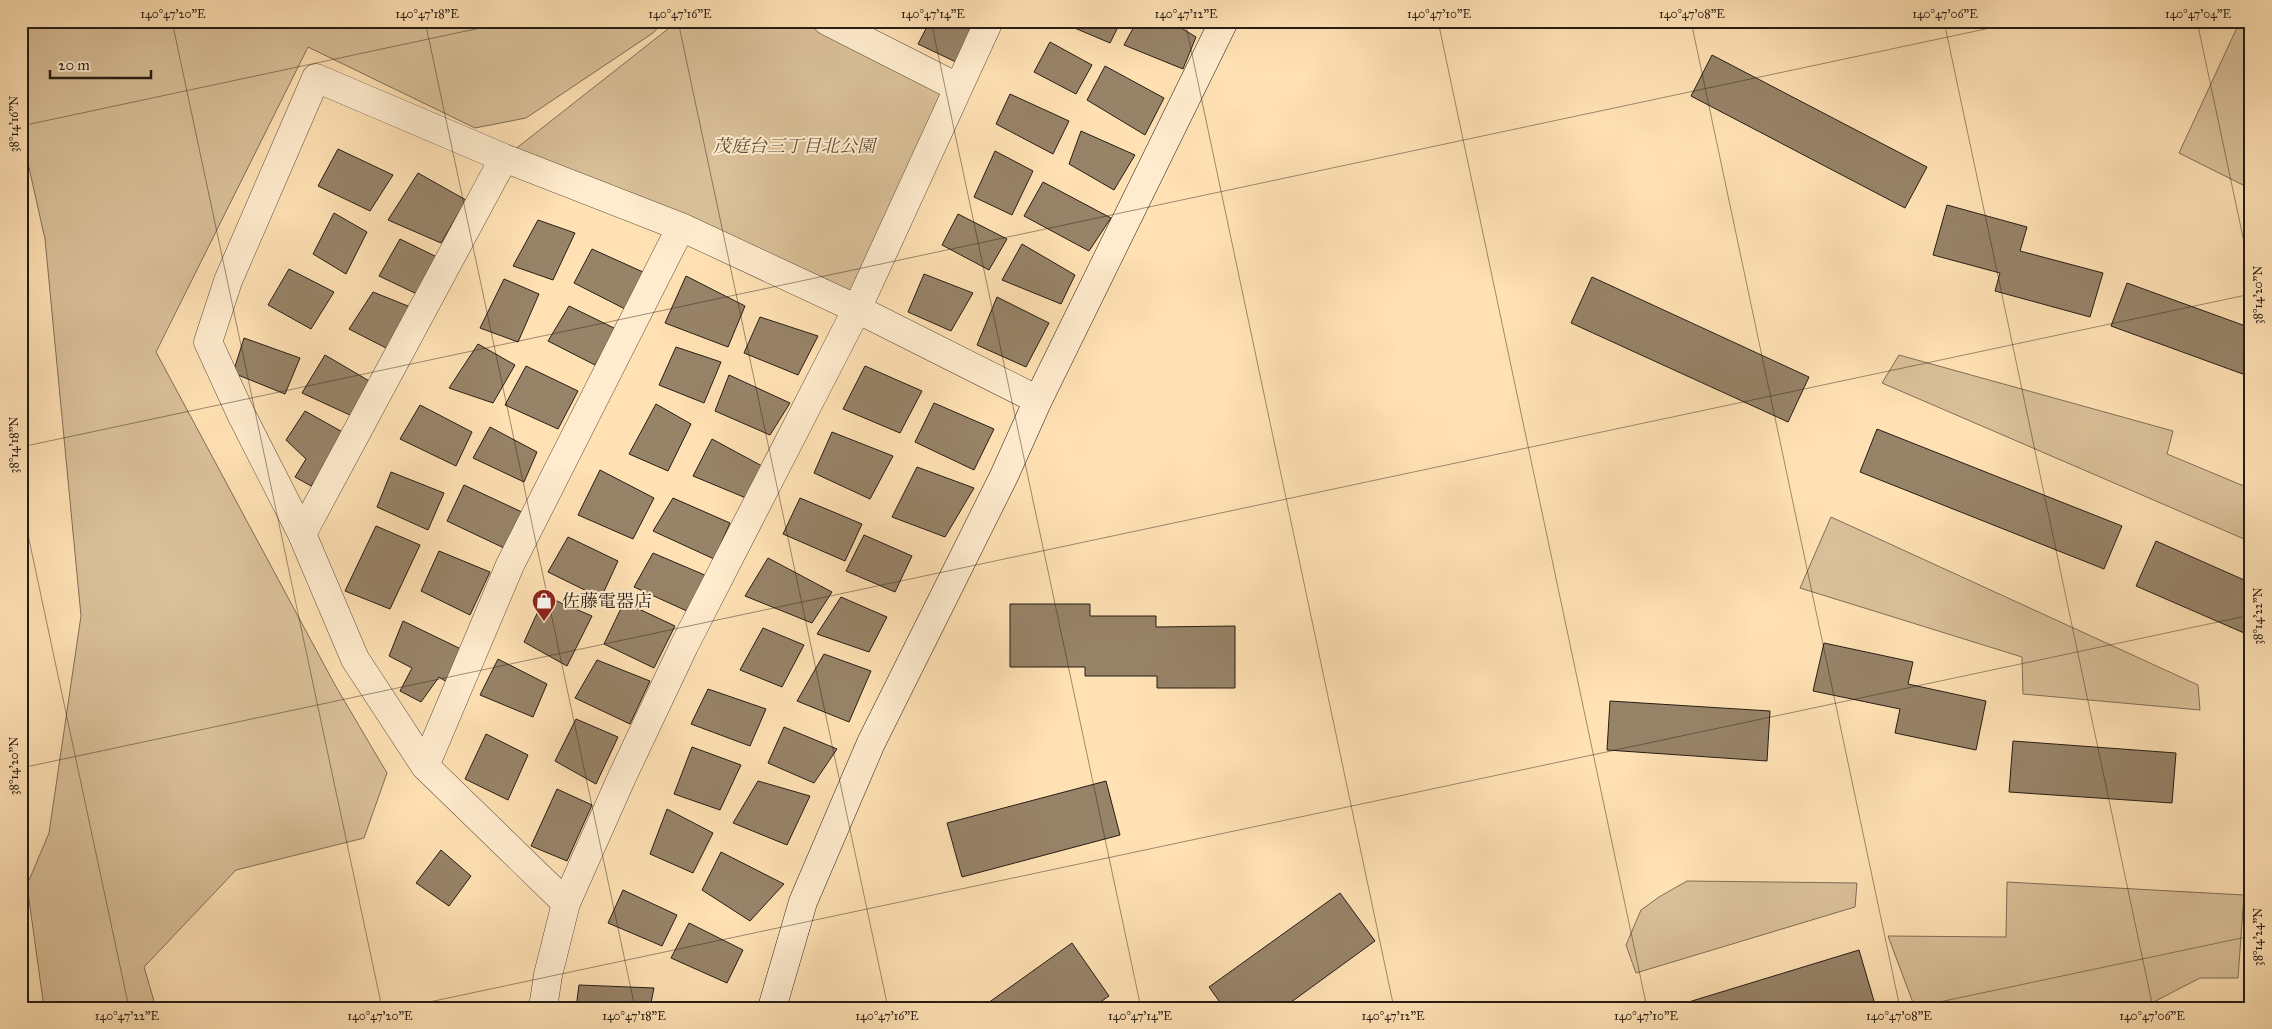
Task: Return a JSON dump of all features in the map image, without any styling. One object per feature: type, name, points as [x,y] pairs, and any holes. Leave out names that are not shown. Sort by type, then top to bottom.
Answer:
[{"type":"street","points":[[827,21],[957,88]]},
{"type":"street","points":[[543,1008],[548,975],[566,903],[622,777],[684,646],[857,309],[988,21]]},
{"type":"street","points":[[772,1008],[803,902],[871,744],[1004,476],[1038,400],[1224,21]]},
{"type":"street","points":[[566,903],[425,766],[356,659],[302,534],[241,414],[208,342],[228,281],[316,78],[504,158],[681,227],[857,309],[1038,400]]},
{"type":"street","points":[[302,534],[504,158]]},
{"type":"street","points":[[425,766],[510,565],[681,227]]},
{"type":"green space","points":[[21,21],[664,21],[653,33],[526,118],[475,128],[308,47],[156,352],[335,685],[387,773],[364,838],[236,870],[144,967],[156,1008],[44,1008],[27,885],[49,833],[81,616],[45,239],[21,132]]},
{"type":"green space","name":"茂庭台三丁目北公園","points":[[678,21],[827,21],[957,87],[857,309],[504,158]]},
{"type":"green space","points":[[2240,21],[2251,21],[2251,189],[2179,153]]},
{"type":"green space","points":[[1899,355],[2173,431],[2167,454],[2251,489],[2251,542],[1882,383]]},
{"type":"green space","points":[[1831,517],[2198,685],[2200,710],[2023,694],[2022,657],[1800,588]]},
{"type":"green space","points":[[1687,881],[1857,883],[1855,907],[1636,973],[1626,945],[1641,910]]},
{"type":"green space","points":[[2007,882],[2244,895],[2238,978],[2200,978],[2142,1008],[1915,1008],[1888,936],[2006,937]]},
{"type":"building","points":[[930,21],[978,21],[958,63],[918,44]]},
{"type":"building","points":[[1058,21],[1121,21],[1110,43]]},
{"type":"building","points":[[1137,21],[1170,21],[1196,37],[1183,69],[1124,45]]},
{"type":"building","points":[[1050,42],[1092,65],[1076,94],[1034,72]]},
{"type":"building","points":[[1712,55],[1927,167],[1905,208],[1691,96]]},
{"type":"building","points":[[1105,66],[1164,98],[1145,135],[1087,100]]},
{"type":"building","points":[[1010,94],[1069,121],[1053,154],[996,124]]},
{"type":"building","points":[[1081,131],[1135,155],[1114,190],[1069,164]]},
{"type":"building","points":[[338,149],[393,175],[370,211],[318,186]]},
{"type":"building","points":[[995,151],[1033,171],[1012,215],[974,197]]},
{"type":"building","points":[[418,173],[466,200],[441,243],[388,220]]},
{"type":"building","points":[[1043,182],[1111,218],[1089,251],[1024,216]]},
{"type":"building","points":[[1947,205],[2027,227],[2020,251],[2103,273],[2090,317],[1995,291],[2000,273],[1933,255]]},
{"type":"building","points":[[334,213],[367,232],[346,274],[313,254]]},
{"type":"building","points":[[958,214],[1007,239],[989,270],[942,245]]},
{"type":"building","points":[[538,220],[575,233],[553,280],[513,266]]},
{"type":"building","points":[[400,239],[439,258],[419,295],[379,276]]},
{"type":"building","points":[[1022,244],[1075,275],[1061,304],[1002,280]]},
{"type":"building","points":[[592,249],[643,272],[625,309],[574,283]]},
{"type":"building","points":[[289,269],[334,292],[311,329],[268,305]]},
{"type":"building","points":[[924,274],[973,293],[951,331],[908,312]]},
{"type":"building","points":[[686,276],[745,306],[728,347],[665,323]]},
{"type":"building","points":[[1592,277],[1809,377],[1788,422],[1571,323]]},
{"type":"building","points":[[504,279],[539,294],[518,342],[480,328]]},
{"type":"building","points":[[2127,283],[2251,328],[2251,377],[2111,326]]},
{"type":"building","points":[[373,292],[413,308],[390,350],[349,329]]},
{"type":"building","points":[[997,297],[1049,323],[1026,367],[977,345]]},
{"type":"building","points":[[569,306],[616,329],[595,365],[548,341]]},
{"type":"building","points":[[760,317],[818,336],[798,375],[744,353]]},
{"type":"building","points":[[244,338],[300,358],[285,394],[233,373]]},
{"type":"building","points":[[478,344],[515,365],[493,403],[449,388]]},
{"type":"building","points":[[676,347],[721,362],[704,403],[659,385]]},
{"type":"building","points":[[325,355],[371,382],[352,416],[302,393]]},
{"type":"building","points":[[526,366],[578,391],[558,429],[505,405]]},
{"type":"building","points":[[865,366],[922,391],[900,433],[843,409]]},
{"type":"building","points":[[729,375],[790,403],[770,435],[715,411]]},
{"type":"building","points":[[934,403],[994,429],[974,470],[915,442]]},
{"type":"building","points":[[656,404],[691,424],[668,471],[629,454]]},
{"type":"building","points":[[420,405],[472,432],[456,466],[400,439]]},
{"type":"building","points":[[305,411],[346,434],[311,486],[295,477],[306,459],[286,440]]},
{"type":"building","points":[[490,427],[537,452],[524,482],[473,458]]},
{"type":"building","points":[[1877,429],[2122,526],[2104,569],[1860,472]]},
{"type":"building","points":[[832,432],[893,456],[870,499],[814,473]]},
{"type":"building","points":[[712,439],[762,466],[746,498],[693,476]]},
{"type":"building","points":[[917,467],[974,488],[945,537],[892,517]]},
{"type":"building","points":[[600,470],[654,498],[633,539],[578,515]]},
{"type":"building","points":[[391,472],[444,493],[428,530],[377,507]]},
{"type":"building","points":[[464,485],[524,513],[506,549],[447,521]]},
{"type":"building","points":[[673,498],[730,523],[714,559],[653,531]]},
{"type":"building","points":[[800,498],[862,524],[845,561],[783,534]]},
{"type":"building","points":[[376,526],[420,545],[390,609],[345,591]]},
{"type":"building","points":[[864,535],[912,556],[895,592],[846,571]]},
{"type":"building","points":[[568,537],[618,561],[601,598],[548,572]]},
{"type":"building","points":[[2156,541],[2251,583],[2251,636],[2136,586]]},
{"type":"building","points":[[439,551],[490,572],[470,615],[421,591]]},
{"type":"building","points":[[653,553],[707,576],[689,612],[634,587]]},
{"type":"building","points":[[768,558],[832,592],[812,623],[745,596]]},
{"type":"building","points":[[545,596],[592,616],[567,666],[524,642]]},
{"type":"building","points":[[841,597],[887,617],[869,652],[817,634]]},
{"type":"building","points":[[624,602],[675,626],[654,668],[604,644]]},
{"type":"building","points":[[1010,604],[1090,604],[1090,616],[1156,616],[1156,627],[1235,626],[1235,688],[1157,688],[1157,676],[1085,676],[1085,667],[1010,667]]},
{"type":"building","points":[[403,621],[463,650],[450,684],[439,677],[421,702],[400,691],[412,668],[389,656]]},
{"type":"building","points":[[763,628],[804,645],[782,687],[740,670]]},
{"type":"building","points":[[1824,643],[1913,662],[1908,684],[1986,701],[1976,750],[1895,733],[1900,709],[1813,691]]},
{"type":"building","points":[[824,654],[871,671],[849,722],[797,701]]},
{"type":"building","points":[[498,659],[547,684],[533,717],[480,695]]},
{"type":"building","points":[[597,660],[650,681],[630,724],[575,698]]},
{"type":"building","points":[[708,689],[766,709],[750,746],[691,724]]},
{"type":"building","points":[[1610,701],[1770,711],[1767,761],[1607,750]]},
{"type":"building","points":[[576,719],[618,737],[596,784],[555,761]]},
{"type":"building","points":[[784,727],[837,749],[814,783],[768,763]]},
{"type":"building","points":[[486,734],[528,755],[508,800],[465,779]]},
{"type":"building","points":[[2013,741],[2176,753],[2172,803],[2009,792]]},
{"type":"building","points":[[692,747],[741,765],[720,810],[674,794]]},
{"type":"building","points":[[758,781],[810,796],[787,845],[733,823]]},
{"type":"building","points":[[1106,781],[1120,835],[962,877],[947,823]]},
{"type":"building","points":[[557,789],[592,805],[567,861],[531,846]]},
{"type":"building","points":[[667,809],[713,833],[693,873],[650,854]]},
{"type":"building","points":[[441,850],[471,876],[449,906],[416,883]]},
{"type":"building","points":[[721,852],[784,884],[750,921],[702,890]]},
{"type":"building","points":[[623,890],[677,915],[662,946],[608,923]]},
{"type":"building","points":[[1340,893],[1375,941],[1283,1008],[1224,1008],[1209,987]]},
{"type":"building","points":[[689,923],[743,950],[727,983],[671,958]]},
{"type":"building","points":[[1072,943],[1109,996],[1092,1008],[981,1008]]},
{"type":"building","points":[[1859,950],[1874,1001],[1852,1008],[1669,1008]]},
{"type":"building","points":[[579,985],[654,988],[650,1008],[576,1008]]},
{"type":"place","name":"佐藤電器店","points":[[544,622]]}]
